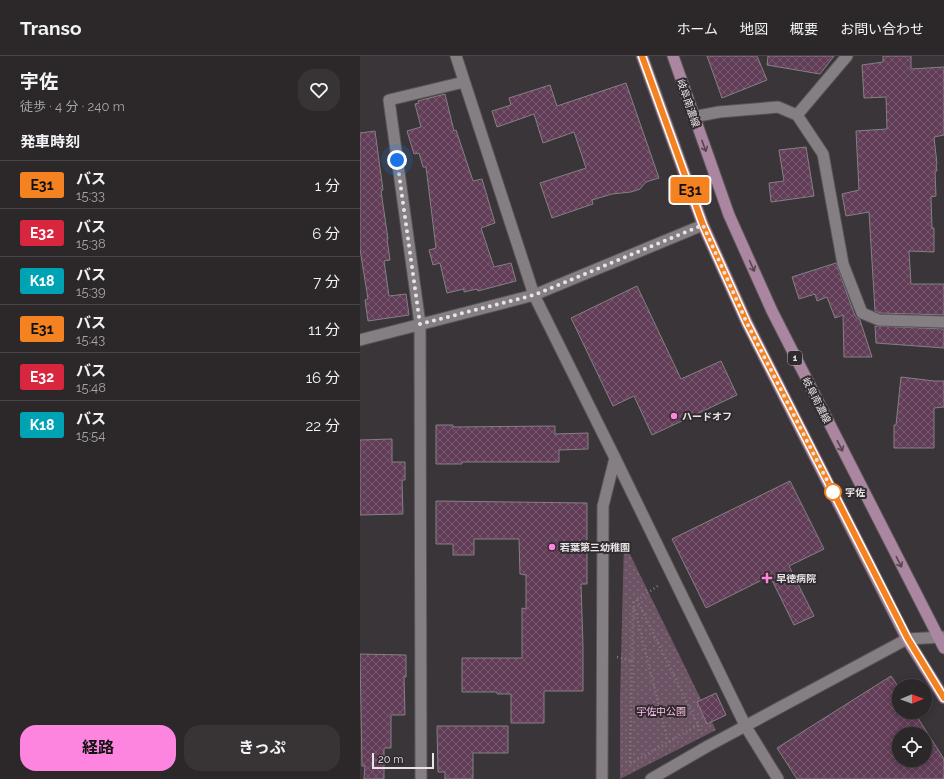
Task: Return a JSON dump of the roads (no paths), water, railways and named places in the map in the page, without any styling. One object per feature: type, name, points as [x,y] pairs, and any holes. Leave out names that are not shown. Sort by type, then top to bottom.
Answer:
[{"type":"main road","points":[[642,56],[703,225],[750,330],[908,639],[944,698]]},
{"type":"main road","name":"岐阜南濃線","points":[[673,56],[693,117],[729,215],[772,311],[941,638],[944,648]]},
{"type":"street","points":[[456,56],[534,295],[746,727],[778,779]]},
{"type":"street","points":[[797,115],[847,56]]},
{"type":"street","points":[[421,779],[420,324],[389,100],[464,82]]},
{"type":"street","points":[[693,117],[719,112],[778,107],[797,115],[823,154],[844,264],[862,312],[879,320],[944,322]]},
{"type":"street","points":[[360,340],[534,295],[703,225]]},
{"type":"street","points":[[602,779],[603,506],[615,458]]},
{"type":"street","points":[[651,779],[708,746],[908,639],[941,638]]},
{"type":"place","name":"ハードオフ","points":[[674,416]]},
{"type":"place","name":"宇佐","points":[[833,492]]},
{"type":"place","name":"若葉第三幼稚園","points":[[552,547]]},
{"type":"place","name":"早徳病院","points":[[767,578]]},
{"type":"park label","name":"宇佐中公園","points":[[661,711]]}]
